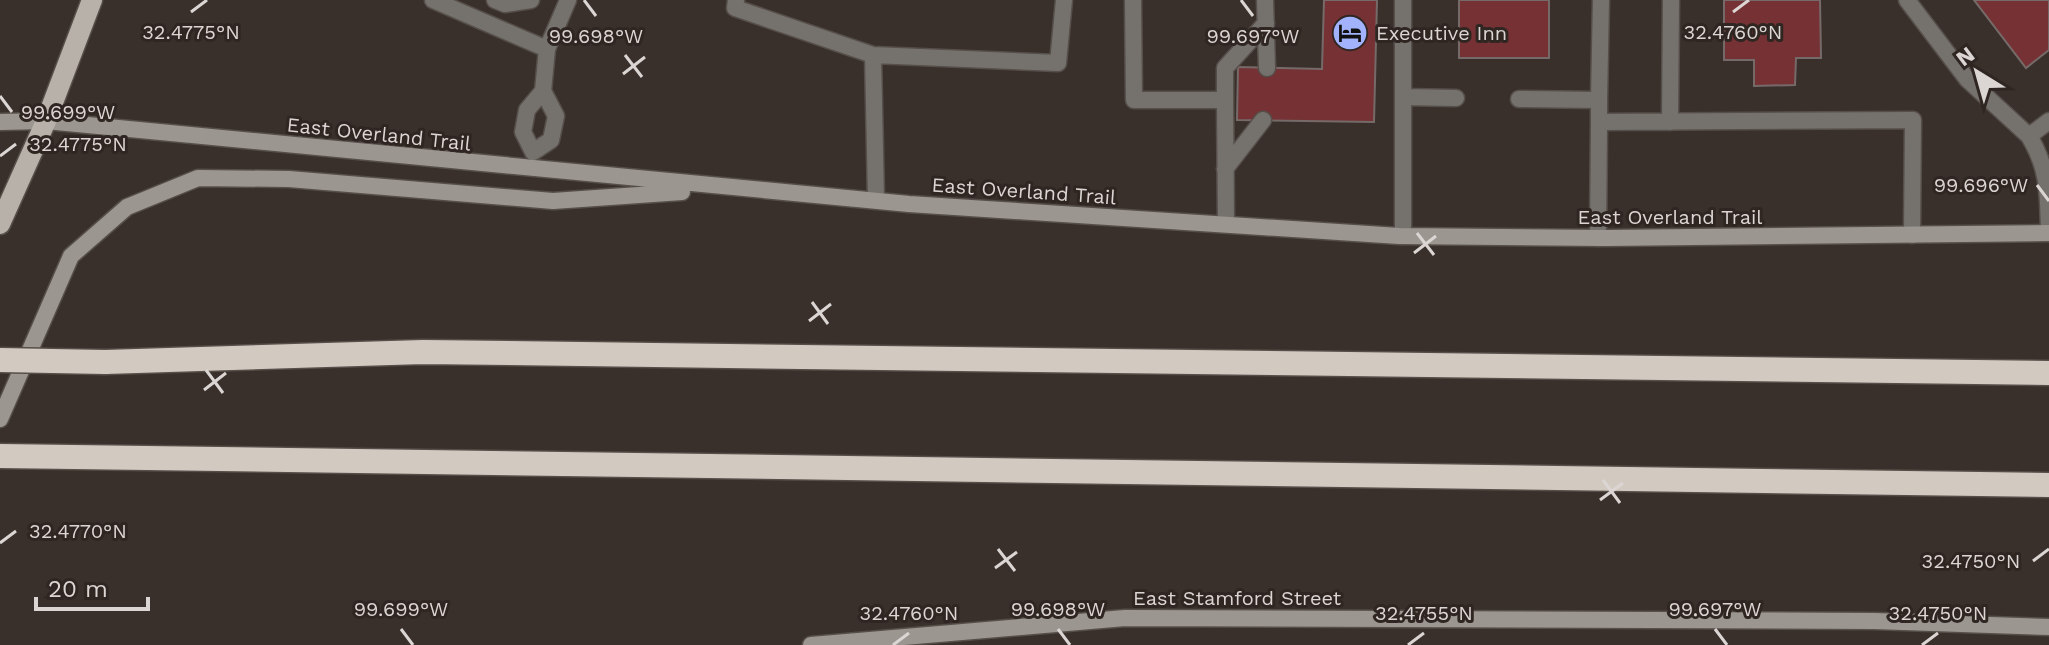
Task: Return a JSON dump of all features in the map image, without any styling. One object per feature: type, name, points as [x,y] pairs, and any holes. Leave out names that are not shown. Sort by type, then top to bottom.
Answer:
[{"type":"highway","points":[[0,360],[105,362],[423,352],[2049,373]]},
{"type":"highway","points":[[0,456],[2049,485]]},
{"type":"main road","points":[[0,224],[46,121],[92,0]]},
{"type":"main road","name":"East Overland Trail","points":[[0,122],[46,121],[532,161],[732,188],[876,200],[1403,236],[1598,238],[2049,233]]},
{"type":"main road","points":[[0,419],[71,256],[127,207],[198,178],[289,179],[553,201],[732,188]]},
{"type":"main road","name":"East Stamford Street","points":[[811,645],[863,643],[1125,618],[1859,621],[2049,627]]},
{"type":"lane","points":[[433,0],[547,49]]},
{"type":"lane","points":[[495,0],[505,4],[531,0]]},
{"type":"lane","points":[[532,161],[551,140],[556,116],[543,91],[547,49],[568,0]]},
{"type":"lane","points":[[736,0],[735,8],[873,55],[1058,63],[1064,0]]},
{"type":"lane","points":[[1133,0],[1134,100],[1225,100]]},
{"type":"lane","points":[[1265,0],[1267,68]]},
{"type":"lane","points":[[1403,0],[1403,236]]},
{"type":"lane","points":[[1598,238],[1601,0]]},
{"type":"lane","points":[[1670,122],[1671,0]]},
{"type":"lane","points":[[1907,0],[1967,79],[2029,136],[2042,155],[2048,177],[2049,233]]},
{"type":"lane","points":[[1226,224],[1225,68],[1266,23]]},
{"type":"lane","points":[[873,55],[876,200]]},
{"type":"lane","points":[[532,161],[523,132],[527,110],[543,91]]},
{"type":"lane","points":[[1403,97],[1456,98]]},
{"type":"lane","points":[[1519,99],[1599,100]]},
{"type":"lane","points":[[2029,136],[2048,119]]},
{"type":"lane","points":[[1225,169],[1263,120]]},
{"type":"lane","points":[[1599,122],[1913,120],[1912,235]]},
{"type":"building","name":"Executive Inn","points":[[1324,0],[1377,0],[1374,122],[1237,120],[1238,67],[1322,69]]},
{"type":"building","points":[[1459,0],[1549,0],[1549,58],[1459,58]]},
{"type":"building","points":[[1724,0],[1820,0],[1821,58],[1796,58],[1795,85],[1754,86],[1754,60],[1724,60]]},
{"type":"building","points":[[1974,0],[2049,0],[2049,50],[2026,68]]},
{"type":"place","name":"Executive Inn","points":[[1350,33]]}]
